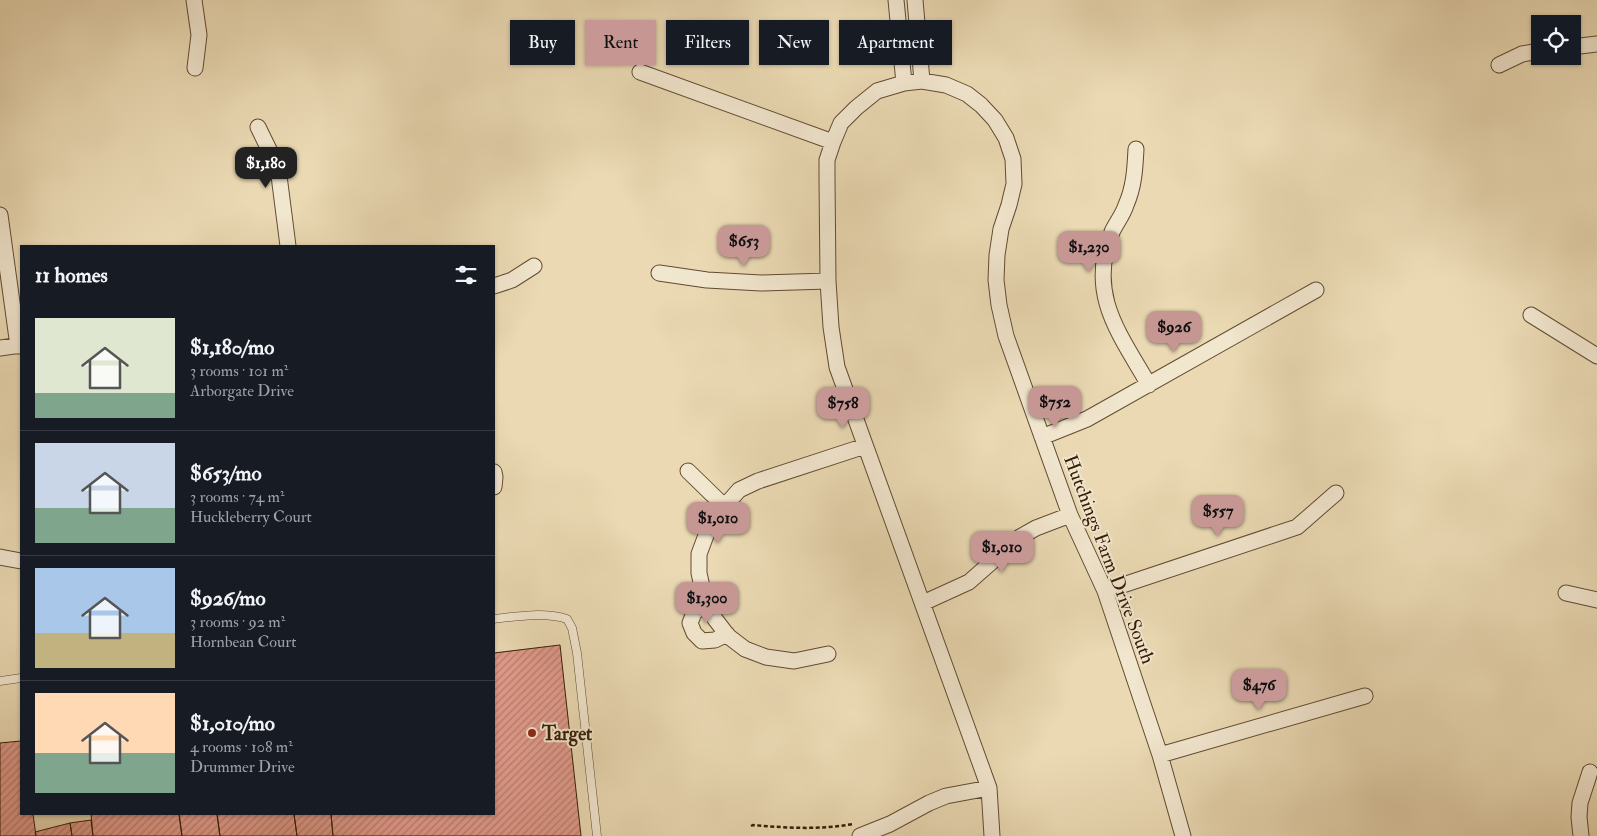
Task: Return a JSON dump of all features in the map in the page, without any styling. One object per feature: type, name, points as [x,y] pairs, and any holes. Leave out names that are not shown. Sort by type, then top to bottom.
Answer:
[{"type":"street","points":[[194,0],[199,35],[195,68]]},
{"type":"street","points":[[896,0],[904,83]]},
{"type":"street","points":[[915,0],[922,81]]},
{"type":"street","points":[[1581,46],[1597,44]]},
{"type":"street","points":[[1498,65],[1522,54],[1531,52]]},
{"type":"street","points":[[640,72],[833,142]]},
{"type":"street","name":"Hutchings Farm Drive South","points":[[992,836],[989,788],[837,367],[831,327],[826,178],[833,142],[841,123],[877,91],[904,83],[922,81],[946,85],[967,94],[995,120],[1006,138],[1013,160],[1014,184],[1001,229],[996,280],[1006,336],[1070,515],[1105,591],[1160,755],[1183,836]]},
{"type":"street","points":[[258,127],[278,168],[288,245]]},
{"type":"street","points":[[1136,149],[1134,181],[1126,206],[1112,231],[1104,256],[1103,290],[1112,321],[1149,385]]},
{"type":"street","points":[[0,215],[20,346],[0,348]]},
{"type":"street","points":[[495,286],[512,280],[534,266]]},
{"type":"street","points":[[659,273],[706,280],[761,283],[828,281]]},
{"type":"street","points":[[1042,437],[1088,419],[1316,290]]},
{"type":"street","points":[[1531,315],[1597,356]]},
{"type":"street","points":[[828,654],[794,661],[766,657],[745,649],[727,634],[714,619],[704,596],[699,573],[699,554],[710,522],[739,490],[758,481],[865,446]]},
{"type":"street","points":[[688,471],[724,506]]},
{"type":"street","points":[[1105,591],[1297,527],[1336,493]]},
{"type":"street","points":[[923,603],[969,582],[1020,537],[1036,528],[1070,515]]},
{"type":"street","points":[[0,557],[20,561]]},
{"type":"street","points":[[1566,593],[1597,600]]},
{"type":"street","points":[[707,602],[694,613],[690,623],[694,633],[702,641],[715,640],[727,634]]},
{"type":"street","points":[[1160,755],[1365,696]]},
{"type":"street","points":[[1581,836],[1580,803],[1590,772]]},
{"type":"street","points":[[859,829],[890,824],[946,796],[989,788]]},
{"type":"lane","points":[[495,619],[554,615],[568,619],[572,628],[577,653],[597,836]]},
{"type":"lane","points":[[0,681],[20,678]]},
{"type":"path","points":[[751,826],[859,829]]},
{"type":"building","name":"Target","points":[[560,645],[581,836],[333,836],[331,815],[495,815],[495,653]]},
{"type":"building","points":[[20,741],[20,815],[33,815],[36,836],[0,836],[0,743]]},
{"type":"building","points":[[91,815],[179,815],[182,836],[93,836]]},
{"type":"building","points":[[179,815],[217,815],[220,836],[182,836]]},
{"type":"building","points":[[217,815],[294,815],[297,836],[220,836]]},
{"type":"building","points":[[294,815],[331,815],[333,836],[297,836]]},
{"type":"building","points":[[91,820],[93,836],[72,836],[70,823]]},
{"type":"building","points":[[70,823],[72,836],[36,836],[35,832]]},
{"type":"place","name":"Target","points":[[532,733]]}]
